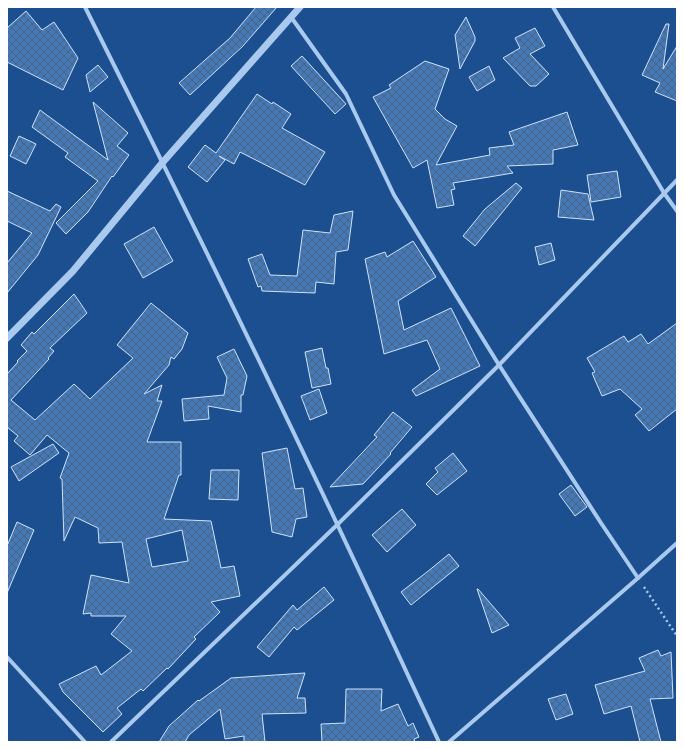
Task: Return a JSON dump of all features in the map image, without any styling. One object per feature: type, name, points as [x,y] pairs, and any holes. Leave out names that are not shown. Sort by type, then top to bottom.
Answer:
[{"type":"street","points":[[85,7],[163,162],[338,524],[439,742]]},
{"type":"street","points":[[7,338],[73,271],[163,162],[300,7]]},
{"type":"street","points":[[553,7],[664,193],[677,211]]},
{"type":"street","points":[[291,17],[346,94],[394,195],[499,365],[638,578]]},
{"type":"street","points":[[111,742],[338,524],[499,365],[677,180]]},
{"type":"street","points":[[449,742],[677,543]]},
{"type":"street","points":[[7,657],[85,742]]},
{"type":"path","points":[[638,578],[677,636]]},
{"type":"building","points":[[256,7],[277,7],[243,46],[190,95],[179,83],[230,38]]},
{"type":"building","points":[[26,11],[42,30],[54,22],[78,58],[63,90],[7,62],[7,28]]},
{"type":"building","points":[[466,17],[475,37],[475,41],[460,69],[455,35]]},
{"type":"building","points":[[666,24],[669,24],[663,69],[677,46],[677,101],[655,92],[660,83],[642,75]]},
{"type":"building","points":[[535,28],[545,46],[530,54],[549,74],[536,86],[530,86],[503,58],[520,48],[515,38]]},
{"type":"building","points":[[302,56],[346,104],[335,114],[291,66]]},
{"type":"building","points":[[425,61],[449,69],[435,109],[445,119],[457,126],[436,165],[490,155],[489,148],[514,145],[509,132],[567,112],[578,145],[553,150],[553,164],[507,166],[513,173],[453,183],[455,189],[451,190],[454,205],[437,208],[427,160],[413,168],[373,97],[391,88],[389,85]]},
{"type":"building","points":[[98,65],[108,77],[90,92],[86,75]]},
{"type":"building","points":[[489,66],[495,80],[477,91],[469,77]]},
{"type":"building","points":[[257,94],[272,104],[273,102],[291,114],[282,128],[325,152],[305,185],[240,152],[234,164],[219,156],[225,160],[207,182],[188,167],[205,145],[216,153]]},
{"type":"building","points":[[93,102],[128,133],[117,146],[129,155],[113,177],[112,176],[88,212],[66,234],[56,223],[98,181],[65,157],[68,153],[32,127],[40,110],[108,160]]},
{"type":"building","points":[[19,136],[36,144],[26,164],[10,156]]},
{"type":"building","points":[[617,171],[621,197],[591,202],[587,175]]},
{"type":"building","points":[[516,183],[522,188],[475,246],[463,236],[485,209]]},
{"type":"building","points":[[561,190],[588,194],[594,220],[558,217]]},
{"type":"building","points":[[7,191],[50,211],[56,204],[61,207],[38,255],[7,293],[7,263],[32,233],[7,221]]},
{"type":"building","points":[[353,211],[348,250],[336,252],[334,284],[316,282],[315,293],[262,291],[261,286],[258,287],[248,259],[262,254],[270,275],[297,276],[303,230],[330,233],[334,215]]},
{"type":"building","points":[[154,227],[173,261],[143,278],[124,244]]},
{"type":"building","points":[[413,241],[436,277],[398,301],[404,330],[451,308],[480,366],[416,396],[412,390],[440,369],[427,340],[384,354],[365,259],[385,252],[387,257]]},
{"type":"building","points":[[551,243],[555,260],[539,265],[535,247]]},
{"type":"building","points":[[74,294],[87,313],[50,348],[54,351],[48,358],[49,359],[11,400],[35,420],[74,384],[90,399],[133,358],[117,345],[151,303],[188,333],[182,349],[174,359],[171,357],[169,365],[144,394],[162,385],[157,401],[162,401],[147,442],[181,442],[181,475],[179,475],[164,519],[211,521],[221,568],[234,566],[240,596],[211,602],[220,612],[194,637],[196,639],[168,669],[167,668],[143,691],[141,689],[117,708],[122,714],[103,732],[63,692],[59,684],[96,666],[101,675],[132,651],[111,634],[126,616],[91,616],[91,613],[83,614],[91,575],[129,583],[122,542],[99,543],[98,528],[75,517],[64,541],[62,479],[60,478],[69,453],[47,435],[30,455],[14,441],[18,436],[7,427],[7,374],[27,351],[21,345],[32,332],[34,334]],"holes":[[[182,530],[188,561],[152,567],[146,539]]]},
{"type":"building","points":[[677,323],[677,409],[649,431],[635,415],[642,409],[620,389],[602,396],[592,373],[595,372],[587,358],[624,336],[628,342],[641,334],[648,344]]},
{"type":"building","points":[[322,348],[331,384],[312,388],[305,352]]},
{"type":"building","points":[[234,349],[247,376],[243,395],[241,395],[241,412],[208,406],[209,419],[184,421],[182,399],[224,395],[227,378],[217,357]]},
{"type":"building","points":[[319,389],[327,413],[310,420],[301,396]]},
{"type":"building","points":[[393,412],[412,427],[390,453],[391,454],[363,484],[330,487],[377,437],[374,435]]},
{"type":"building","points":[[53,444],[59,453],[19,481],[11,467]]},
{"type":"building","points":[[287,448],[295,489],[303,488],[307,517],[296,519],[292,537],[272,532],[262,453]]},
{"type":"building","points":[[453,453],[467,471],[437,495],[426,484],[438,472],[435,468]]},
{"type":"building","points":[[211,470],[239,470],[238,500],[209,499]]},
{"type":"building","points":[[571,485],[587,507],[575,516],[559,494]]},
{"type":"building","points":[[402,509],[416,525],[387,552],[372,535]]},
{"type":"building","points":[[17,522],[34,530],[7,593],[7,546]]},
{"type":"building","points":[[449,554],[459,566],[411,605],[401,592]]},
{"type":"building","points":[[324,587],[334,600],[297,630],[294,627],[269,657],[257,647],[293,605],[297,610]]},
{"type":"building","points":[[478,589],[509,625],[492,633]]},
{"type":"building","points":[[658,650],[661,656],[671,652],[673,698],[650,699],[661,742],[640,742],[631,706],[604,714],[595,685],[645,671],[639,658]]},
{"type":"building","points":[[305,673],[297,698],[305,698],[306,713],[262,714],[265,742],[244,742],[244,736],[225,739],[220,709],[189,735],[185,742],[159,742],[169,726],[198,700],[199,701],[231,678]]},
{"type":"building","points":[[346,689],[382,689],[381,711],[398,704],[408,726],[413,723],[419,737],[414,739],[415,742],[322,742],[321,724],[345,723]]},
{"type":"building","points":[[566,694],[573,714],[556,720],[548,699]]}]
